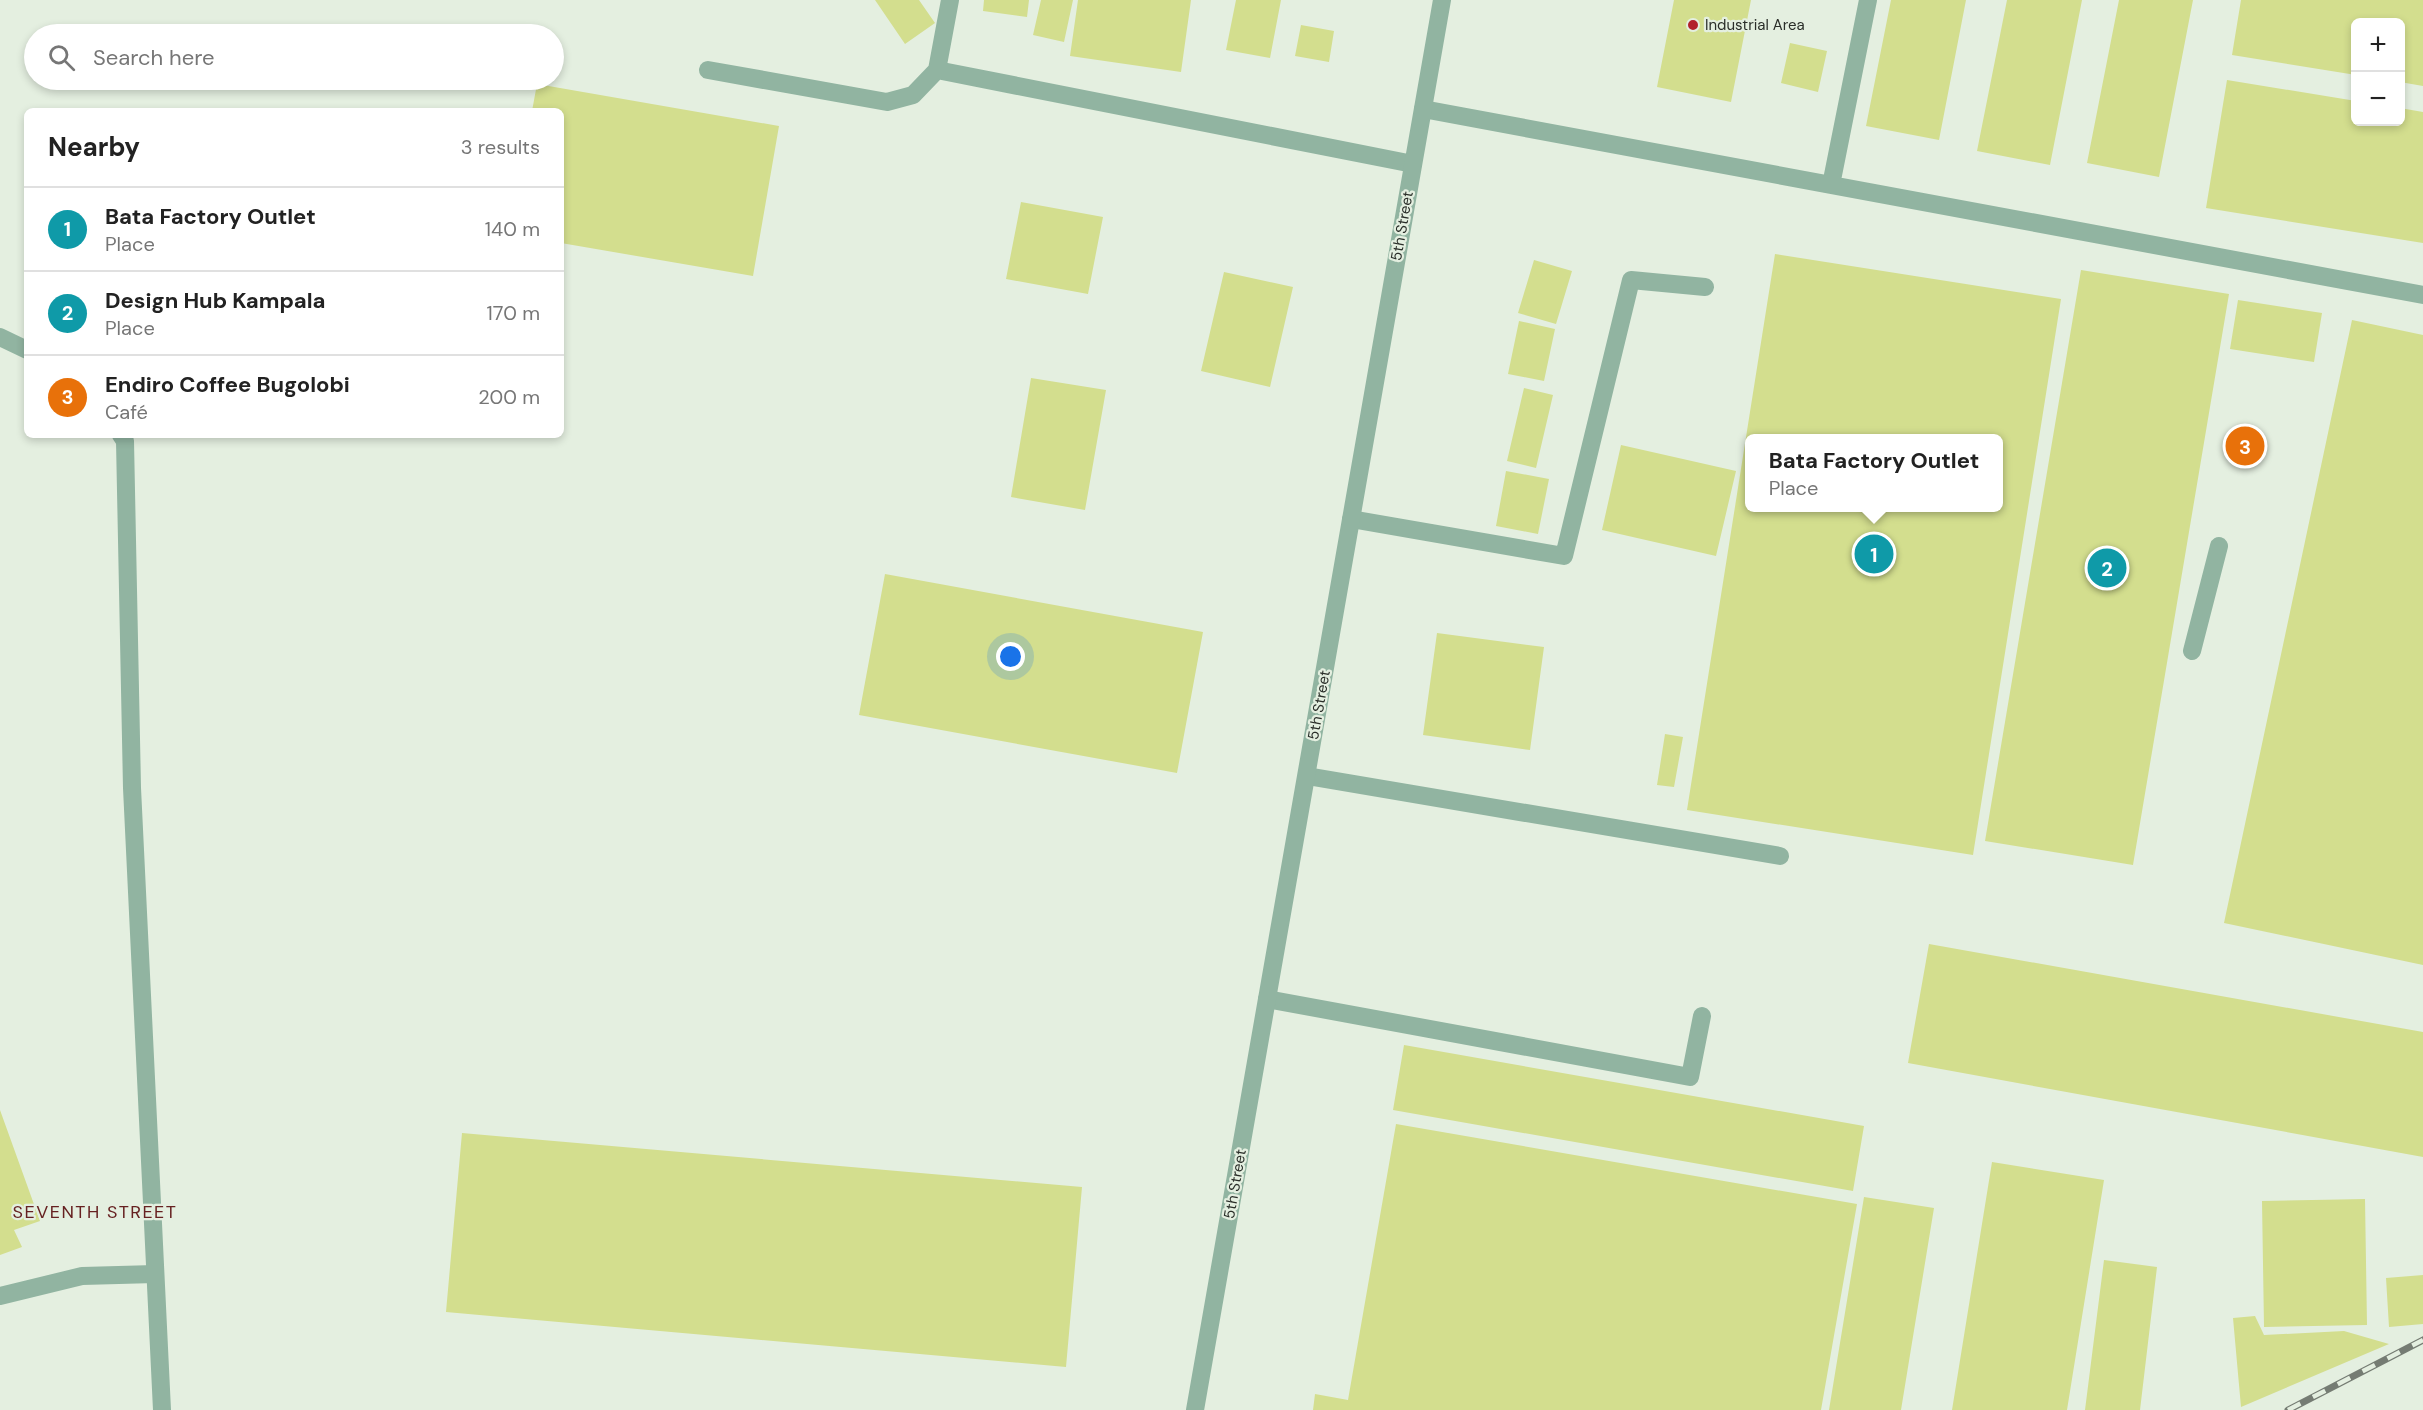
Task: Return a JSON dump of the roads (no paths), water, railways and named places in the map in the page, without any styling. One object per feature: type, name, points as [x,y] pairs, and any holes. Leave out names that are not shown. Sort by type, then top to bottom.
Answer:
[{"type":"street","points":[[708,70],[887,102],[913,95],[937,70],[950,0]]},
{"type":"street","name":"5th Street","points":[[1196,1410],[1442,0]]},
{"type":"street","points":[[1831,185],[1868,0]]},
{"type":"street","points":[[937,70],[1413,164]]},
{"type":"street","points":[[1423,110],[2423,295]]},
{"type":"street","points":[[1351,519],[1564,556],[1631,280],[1705,287]]},
{"type":"street","points":[[0,337],[24,349]]},
{"type":"street","points":[[123,438],[125,441],[132,788],[162,1410]]},
{"type":"street","points":[[2193,651],[2219,546]]},
{"type":"street","points":[[1307,776],[1780,856]]},
{"type":"street","points":[[1267,999],[1690,1077],[1702,1016]]},
{"type":"street","points":[[0,1296],[82,1276],[155,1274]]},
{"type":"railway","points":[[2288,1410],[2423,1340]]},
{"type":"place","name":"Industrial Area","points":[[1693,25]]},
{"type":"place","name":"Endiro Coffee Bugolobi","points":[[2245,446]]},
{"type":"place","name":"Bata Factory Outlet","points":[[1874,554]]},
{"type":"place","name":"Design Hub Kampala","points":[[2107,568]]},
{"type":"district","name":"SEVENTH STREET","points":[[95,1212]]}]
